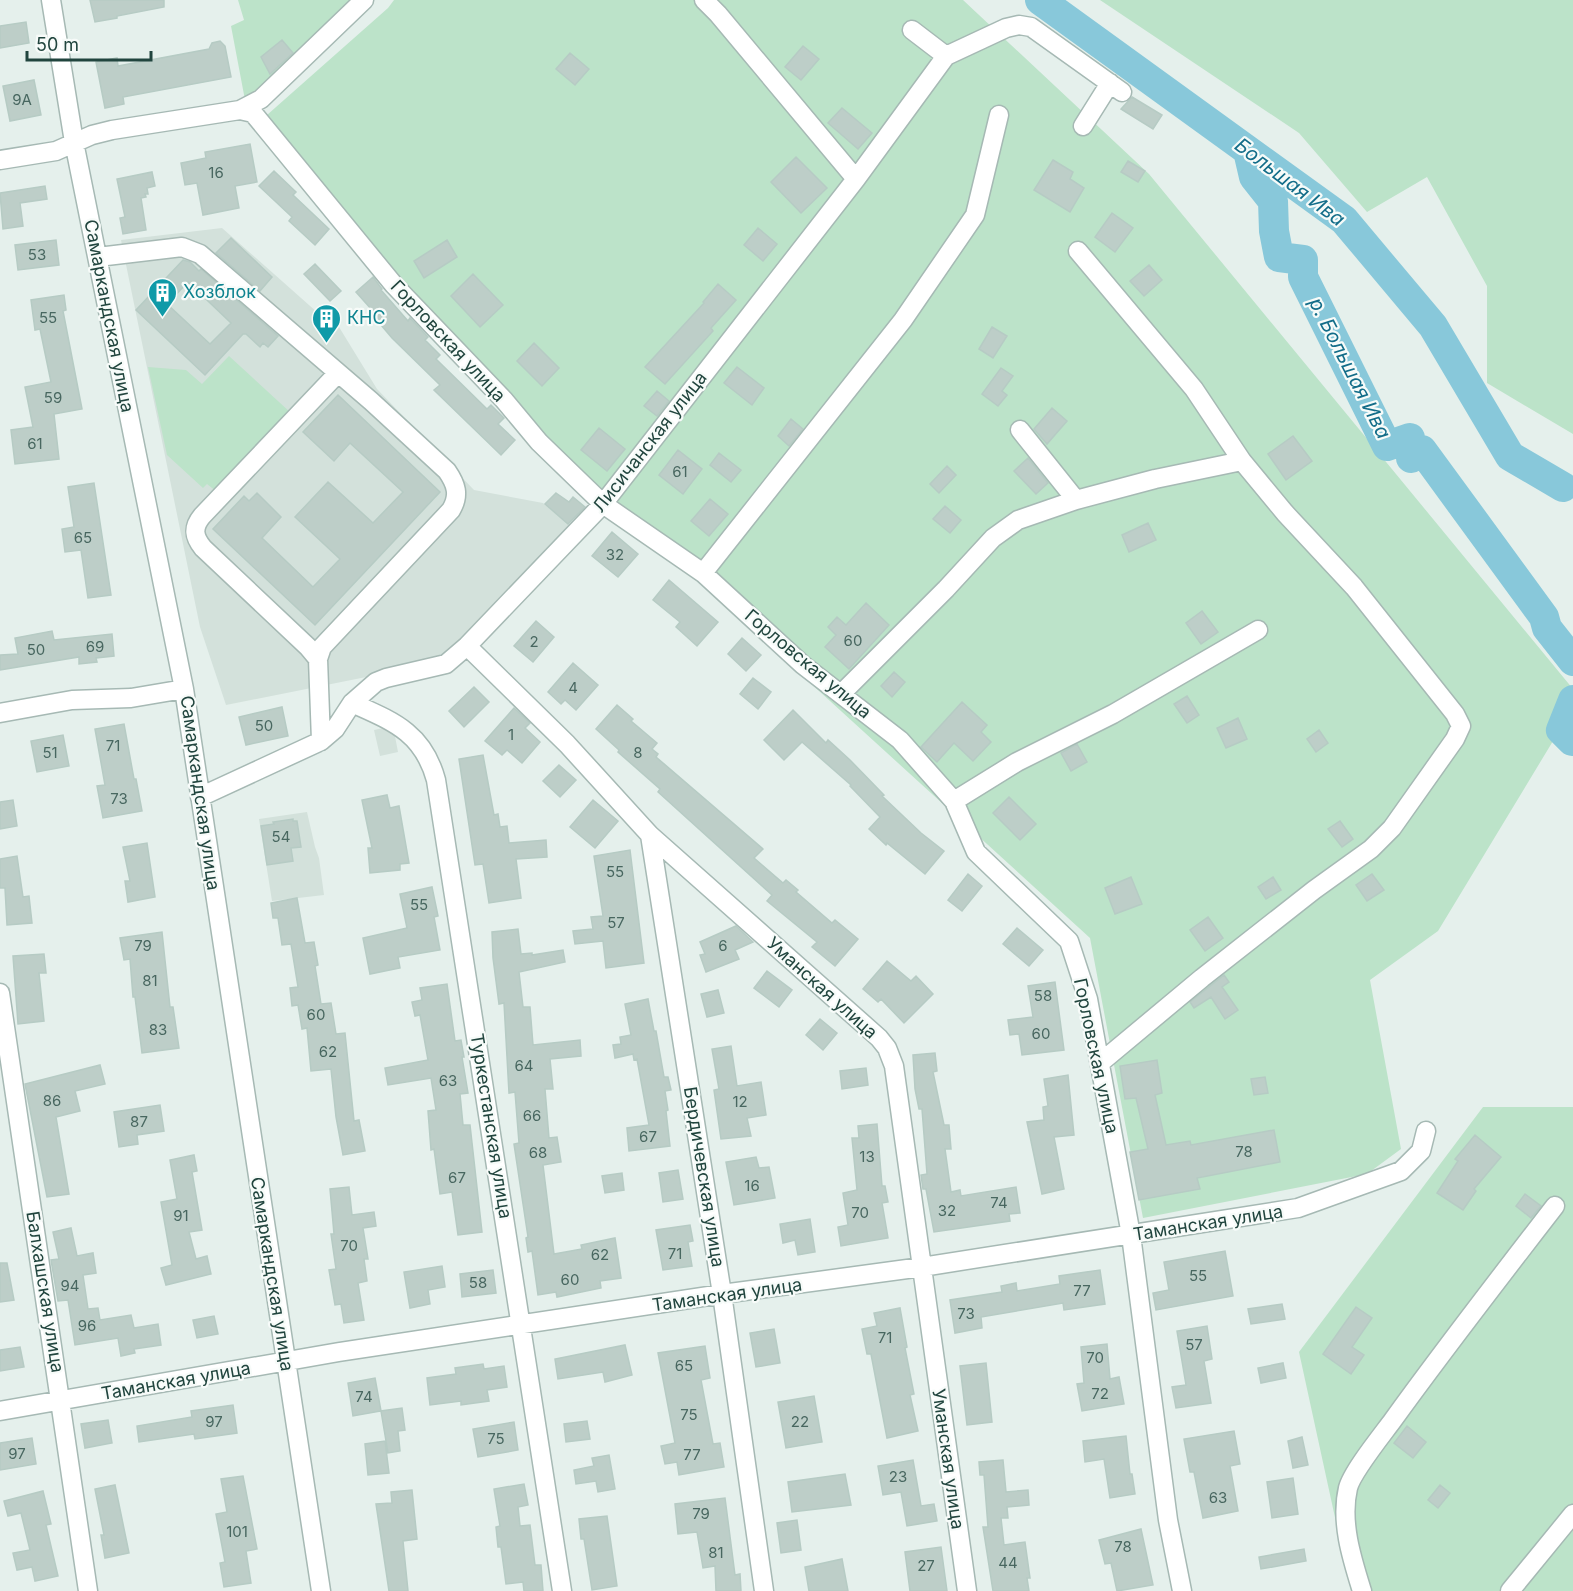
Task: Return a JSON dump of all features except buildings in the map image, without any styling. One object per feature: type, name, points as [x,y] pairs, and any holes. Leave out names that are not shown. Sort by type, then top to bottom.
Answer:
[{"type":"street","name":"Самаркандская улица","points":[[51,0],[74,142],[184,689],[321,1591]]},
{"type":"street","points":[[0,160],[56,151],[74,142],[111,130],[240,110],[261,99],[364,0]]},
{"type":"street","points":[[704,0],[856,179]]},
{"type":"street","name":"Лисичанская улица","points":[[200,797],[321,741],[335,729],[352,703],[376,682],[446,664],[467,646],[603,504],[856,179],[945,56],[1006,28],[1019,25],[1031,27],[1116,88],[1083,126]]},
{"type":"street","points":[[912,30],[945,56]]},
{"type":"street","name":"Горловская улица","points":[[240,110],[249,111],[257,116],[394,285],[504,400],[539,442],[603,504],[704,573],[804,664],[900,740],[954,801],[976,852],[1069,941],[1088,999],[1131,1235],[1168,1520],[1182,1591]]},
{"type":"street","points":[[704,573],[903,320],[975,215],[999,115]]},
{"type":"street","points":[[98,257],[176,248],[195,251],[371,400],[447,471],[456,487],[456,502],[452,510],[326,641],[318,659],[321,741]]},
{"type":"street","points":[[1078,251],[1194,389],[1242,461],[1285,513],[1354,587],[1455,714],[1461,726],[1455,739],[1392,828],[1371,849],[1295,904],[1100,1063]]},
{"type":"street","points":[[318,659],[203,549],[194,531],[196,522],[338,373]]},
{"type":"street","points":[[1020,430],[1076,500]]},
{"type":"street","points":[[841,694],[946,589],[993,538],[1018,520],[1076,500],[1155,479],[1242,461]]},
{"type":"street","points":[[954,801],[1017,762],[1113,714],[1258,630]]},
{"type":"street","name":"Уманская улица","points":[[467,646],[567,744],[650,835],[879,1038],[887,1048],[894,1066],[967,1591]]},
{"type":"street","points":[[0,713],[72,700],[130,698],[184,689]]},
{"type":"street","name":"Туркестанская улица","points":[[352,703],[405,730],[421,746],[432,767],[522,1325],[562,1591]]},
{"type":"street","name":"Бердичевская улица","points":[[650,835],[722,1294],[764,1591]]},
{"type":"street","name":"Балхашская улица","points":[[0,993],[88,1591]]},
{"type":"street","name":"Таманская улица","points":[[0,1411],[286,1361],[722,1294],[922,1267],[1298,1208],[1401,1171],[1421,1151],[1426,1131]]},
{"type":"street","points":[[1362,1591],[1350,1552],[1345,1509],[1348,1486],[1368,1454],[1451,1340],[1555,1206]]},
{"type":"street","points":[[1510,1591],[1573,1514]]},
{"type":"shaded area","points":[[222,228],[327,321],[331,318],[339,327],[377,389],[474,490],[543,503],[569,525],[441,662],[226,705],[200,627],[121,240]]},
{"type":"shaded area","points":[[393,726],[398,752],[380,756],[374,730]]},
{"type":"shaded area","points":[[307,812],[319,858],[324,895],[272,901],[259,819]]},
{"type":"green space","points":[[238,0],[355,0],[298,55],[245,100],[231,26],[244,20]]},
{"type":"green space","points":[[394,0],[963,0],[1149,174],[1573,689],[1573,708],[1438,931],[1370,980],[1401,1149],[1367,1174],[1143,1218],[1090,938],[604,495],[589,484],[420,303],[267,115],[388,8]]},
{"type":"green space","points":[[1100,0],[1573,0],[1573,434],[1487,383],[1487,286],[1427,177],[1367,212],[1299,133]]},
{"type":"green space","points":[[229,356],[291,413],[217,492],[207,484],[203,488],[167,455],[148,367],[186,370],[202,384]]},
{"type":"green space","points":[[1483,1107],[1573,1107],[1573,1591],[1351,1591],[1299,1352]]},
{"type":"waterway","name":"Большая Ива","points":[[1040,0],[1344,220],[1433,326],[1510,456],[1563,487]]},
{"type":"waterway","name":"р. Большая Ива","points":[[1248,151],[1254,177],[1273,201],[1274,231],[1279,257],[1303,260],[1303,277],[1387,446],[1410,438],[1411,458],[1422,450],[1544,617],[1547,628],[1573,661]]},
{"type":"waterway","name":"р. Большая Ива","points":[[1572,741],[1561,730],[1573,700]]},
{"type":"place","name":"Хозблок","points":[[162,318]]},
{"type":"place","name":"КНС","points":[[326,344]]}]
